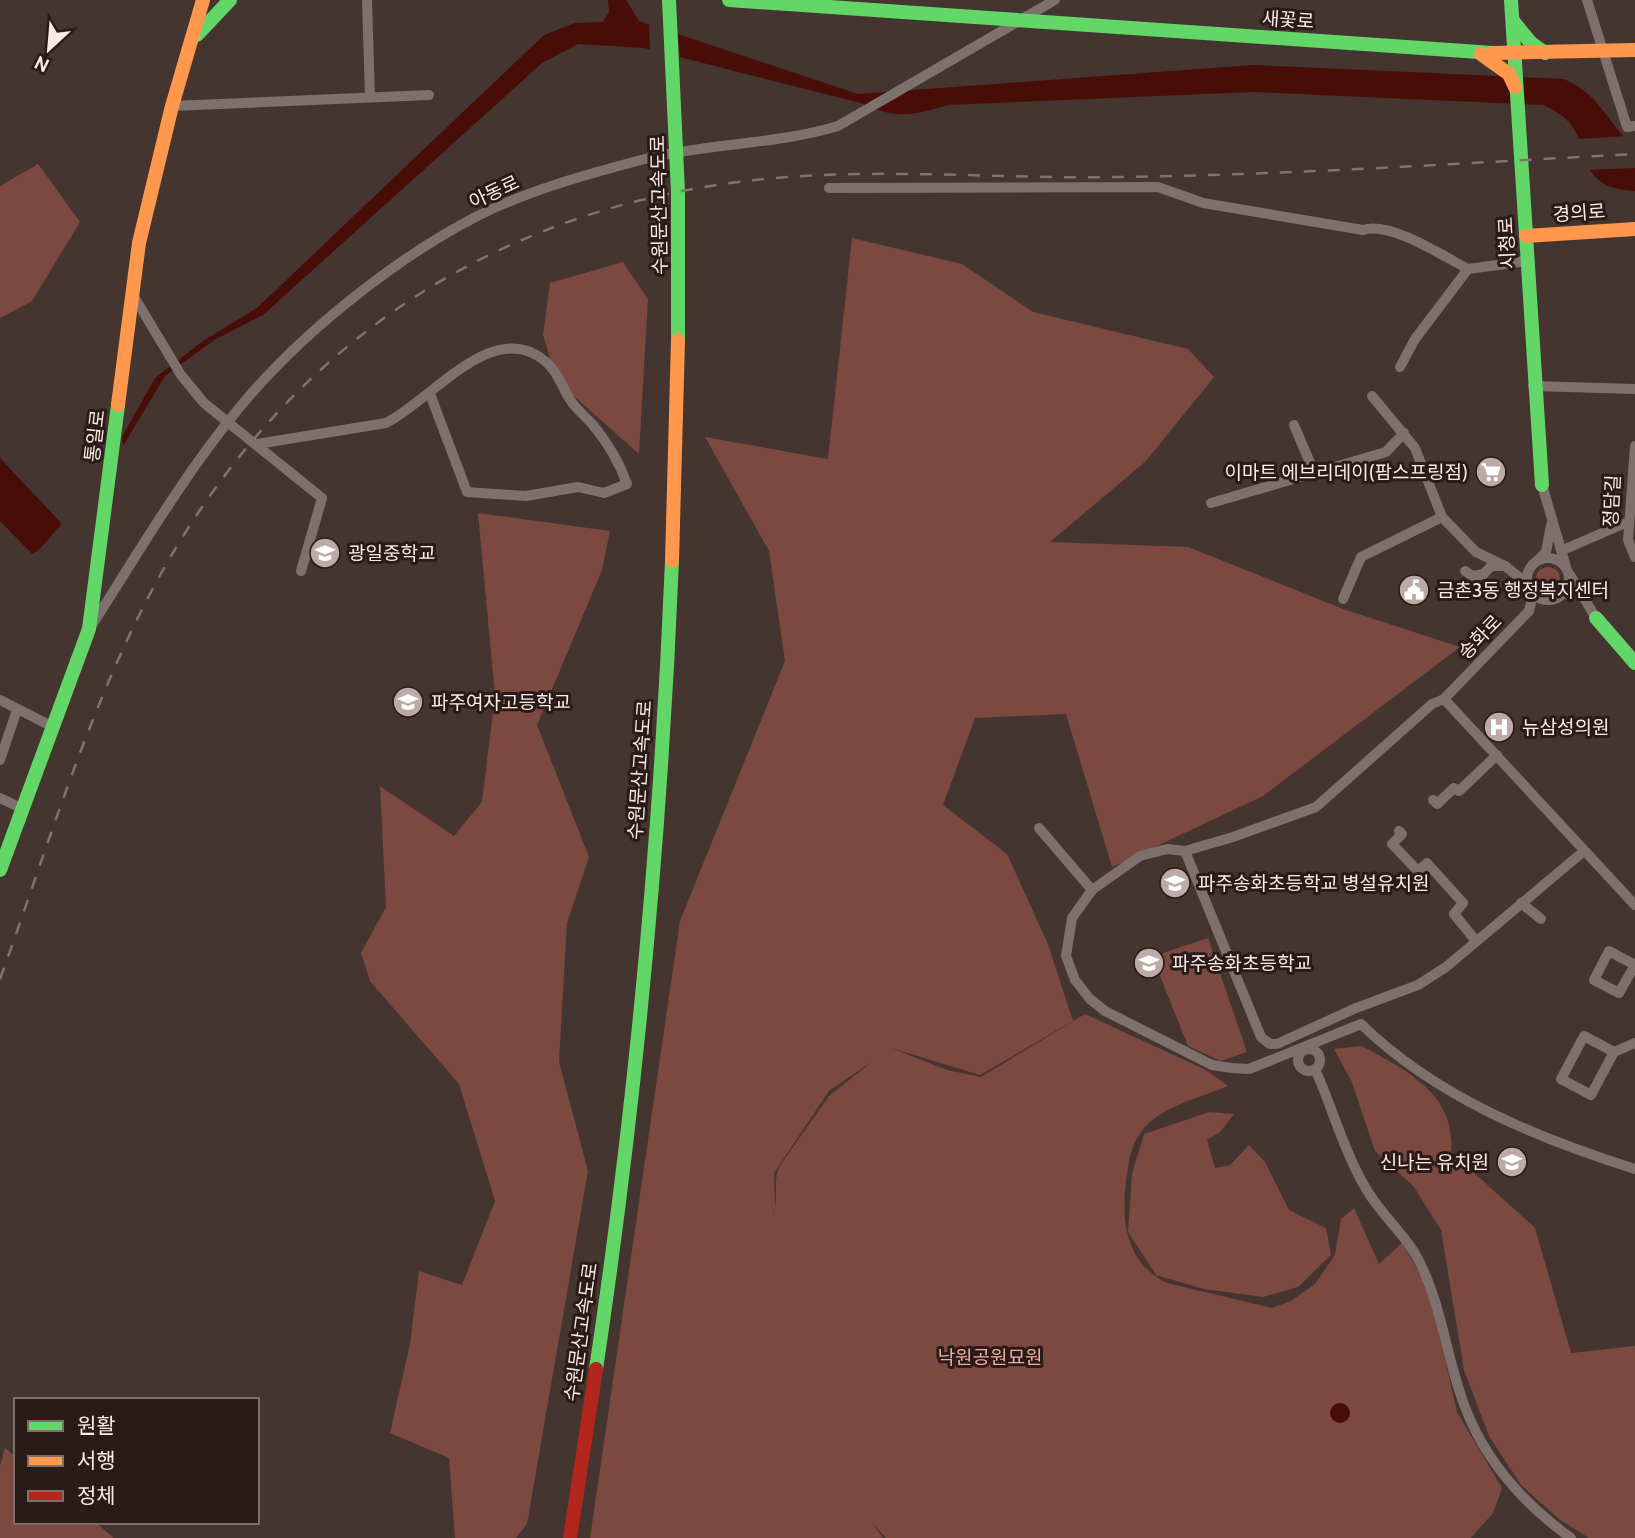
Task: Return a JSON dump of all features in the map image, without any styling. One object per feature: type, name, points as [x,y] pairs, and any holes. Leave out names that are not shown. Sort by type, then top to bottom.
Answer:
[{"type":"main road","name":"통일로","points":[[0,870],[89,629],[139,243],[172,106],[204,0]]},
{"type":"main road","points":[[191,43],[209,19],[230,0]]},
{"type":"main road","name":"수원문산고속도로","points":[[560,1538],[618,1116],[648,805],[660,603],[674,260],[657,0]]},
{"type":"main road","name":"수원문산고속도로","points":[[570,1538],[609,1271],[652,883],[676,509],[669,0]]},
{"type":"main road","name":"새꽃로","points":[[729,0],[1480,53],[1547,54],[1635,50]]},
{"type":"main road","name":"시청로","points":[[1511,0],[1533,386],[1542,485]]},
{"type":"main road","points":[[1480,53],[1496,44],[1512,20],[1531,43],[1547,54]]},
{"type":"main road","points":[[1480,53],[1516,74],[1532,61],[1547,54]]},
{"type":"main road","name":"경의로","points":[[1526,236],[1635,229]]},
{"type":"main road","points":[[1596,618],[1635,663]]},
{"type":"street","points":[[367,0],[370,97]]},
{"type":"street","name":"아동로","points":[[89,629],[158,520],[253,392],[332,315],[434,243],[493,209],[541,190],[648,158],[802,136],[838,125],[1055,0]]},
{"type":"street","points":[[1587,0],[1601,52],[1627,127],[1635,126]]},
{"type":"street","points":[[172,106],[429,95]]},
{"type":"street","points":[[829,188],[1158,187],[1203,203],[1363,230],[1380,228],[1416,242],[1468,269],[1527,261]]},
{"type":"street","points":[[1400,367],[1415,339],[1468,269]]},
{"type":"street","points":[[133,295],[181,375],[204,403],[322,498],[301,571]]},
{"type":"street","points":[[257,444],[386,423],[492,349],[515,346],[546,361],[571,401],[608,444],[618,460],[627,484],[604,493],[578,487],[526,496],[467,492],[430,394]]},
{"type":"street","points":[[1533,386],[1635,389]]},
{"type":"street","points":[[1372,397],[1415,448],[1442,517],[1476,552],[1505,566],[1527,583],[1538,597],[1554,600],[1564,594],[1569,584],[1563,550],[1551,523],[1542,485]]},
{"type":"street","points":[[1294,425],[1314,472]]},
{"type":"street","points":[[1211,503],[1386,452],[1404,433]]},
{"type":"street","name":"정담길","points":[[1635,446],[1628,525],[1628,540],[1635,557]]},
{"type":"street","points":[[1343,599],[1361,557],[1442,517]]},
{"type":"street","points":[[1527,583],[1527,576],[1546,552],[1551,523]]},
{"type":"street","points":[[1563,550],[1623,524],[1628,525]]},
{"type":"street","points":[[1535,563],[1547,558],[1567,570],[1596,618]]},
{"type":"street","points":[[1465,570],[1474,576],[1484,574],[1491,566],[1505,566]]},
{"type":"street","points":[[1564,594],[1582,598]]},
{"type":"street","name":"송화로","points":[[1361,1024],[1249,1069],[1212,1065],[1105,1011],[1090,999],[1075,980],[1066,956],[1072,918],[1092,890],[1140,856],[1167,849],[1185,851],[1316,807],[1432,704],[1444,699],[1529,611],[1538,597]]},
{"type":"street","points":[[1444,699],[1635,905]]},
{"type":"street","points":[[0,700],[53,727]]},
{"type":"street","points":[[0,760],[17,710]]},
{"type":"street","points":[[32,718],[44,750]]},
{"type":"street","points":[[1433,800],[1437,804],[1454,788],[1459,791],[1497,755]]},
{"type":"street","points":[[0,798],[23,809]]},
{"type":"street","points":[[1039,828],[1092,890]]},
{"type":"street","points":[[1399,831],[1402,834],[1392,844],[1418,871],[1427,863],[1463,903],[1454,914],[1476,941]]},
{"type":"street","points":[[1185,851],[1265,1041],[1270,1044],[1284,1042],[1356,1008],[1409,990],[1446,967],[1584,851]]},
{"type":"street","points":[[1521,903],[1541,919]]},
{"type":"street","points":[[1356,1008],[1361,1024],[1383,1046],[1464,1099],[1557,1144],[1635,1168]]},
{"type":"street","points":[[1614,1052],[1584,1036],[1561,1079],[1591,1095],[1614,1052],[1635,1042]]},
{"type":"street","points":[[1304,1049],[1313,1049],[1319,1055],[1320,1063],[1315,1069],[1304,1070],[1298,1065],[1297,1057],[1304,1049]]},
{"type":"street","points":[[1315,1069],[1363,1184],[1411,1246],[1428,1279],[1465,1406],[1478,1436],[1509,1484],[1571,1538]]},
{"type":"green space","points":[[38,164],[80,222],[32,301],[0,318],[0,186]]},
{"type":"green space","name":"낙원공원묘원","points":[[852,238],[962,264],[1033,312],[1188,349],[1214,377],[1146,461],[1050,542],[1188,547],[1343,609],[1460,647],[1263,796],[1112,867],[1066,714],[975,718],[943,805],[1007,854],[1048,944],[1073,1021],[980,1075],[891,1048],[947,1070],[981,1077],[1085,1014],[1206,1070],[1228,1086],[1164,1112],[1146,1126],[1137,1138],[1130,1159],[1125,1196],[1126,1226],[1135,1252],[1153,1275],[1167,1283],[1272,1308],[1291,1301],[1315,1284],[1335,1255],[1341,1219],[1354,1208],[1379,1264],[1402,1243],[1429,1290],[1457,1412],[1502,1488],[1493,1513],[1471,1538],[886,1538],[872,1523],[883,1538],[590,1538],[680,921],[785,661],[769,551],[705,437],[828,459]],"holes":[[[873,1061],[829,1096],[779,1167],[775,1205],[774,1173],[829,1091]]]},
{"type":"green space","points":[[623,262],[648,299],[639,454],[557,381],[543,335],[550,283]]},
{"type":"green space","points":[[478,513],[610,531],[602,570],[537,725],[589,857],[567,923],[559,1062],[588,1171],[527,1524],[516,1538],[455,1538],[449,1458],[390,1433],[410,1344],[419,1271],[462,1285],[495,1201],[459,1084],[370,981],[361,953],[386,907],[380,786],[454,836],[482,802],[495,695]]},
{"type":"green space","points":[[1548,567],[1556,571],[1560,579],[1556,587],[1548,591],[1540,587],[1536,579],[1540,571]]},
{"type":"green space","points":[[1208,938],[1247,1052],[1221,1061],[1188,1046],[1158,971],[1163,953]]},
{"type":"green space","points":[[1362,1046],[1411,1075],[1425,1087],[1446,1115],[1451,1132],[1451,1152],[1535,1228],[1571,1353],[1635,1346],[1635,1538],[1589,1538],[1559,1519],[1521,1485],[1489,1436],[1464,1370],[1441,1230],[1414,1187],[1375,1151],[1351,1080],[1334,1049]]},
{"type":"green space","points":[[1209,1112],[1234,1114],[1220,1132],[1207,1140],[1215,1168],[1230,1165],[1249,1145],[1265,1162],[1289,1210],[1326,1228],[1331,1255],[1298,1287],[1263,1297],[1204,1289],[1156,1275],[1128,1232],[1132,1174],[1144,1134]]},
{"type":"green space","points":[[5,1448],[14,1455],[14,1524],[97,1524],[114,1538],[0,1538],[0,1466]]},
{"type":"shaded area","points":[[608,0],[626,0],[639,21],[858,94],[1253,65],[1564,79],[1587,93],[1635,148],[1635,191],[1612,187],[1598,180],[1590,169],[1574,129],[1562,116],[1543,105],[1254,92],[948,105],[914,113],[895,114],[644,48],[578,44],[542,63],[263,315],[214,340],[165,376],[123,446],[122,437],[155,378],[203,341],[257,308],[544,35],[575,23],[603,22],[609,12]]},
{"type":"shaded area","points":[[0,458],[62,524],[32,554],[0,521]]},
{"type":"shaded area","points":[[1340,1403],[1347,1406],[1350,1413],[1347,1420],[1340,1423],[1333,1420],[1330,1413],[1333,1406]]},
{"type":"pier","points":[[649,20],[678,30],[680,61],[650,53]]},
{"type":"pier","points":[[1627,136],[1635,143],[1635,168],[1586,170],[1577,139]]},
{"type":"railway","points":[[0,979],[83,744],[106,687],[160,575],[192,522],[247,447],[308,381],[375,325],[448,277],[525,239],[608,209],[695,189],[787,177],[870,174],[1183,176],[1635,154]]},
{"type":"traffic: fast","points":[[197,35],[230,0]]},
{"type":"traffic: fast","points":[[669,0],[678,192],[678,340]]},
{"type":"traffic: fast","points":[[729,0],[1493,53]]},
{"type":"traffic: fast","points":[[1511,0],[1542,485]]},
{"type":"traffic: fast","points":[[1513,21],[1531,43],[1545,53]]},
{"type":"traffic: fast","points":[[0,870],[89,629],[118,405]]},
{"type":"traffic: fast","points":[[596,1369],[623,1168],[645,966],[661,764],[672,561]]},
{"type":"traffic: fast","points":[[1596,618],[1635,663]]},
{"type":"traffic: slow","points":[[118,405],[139,243],[172,106],[203,0]]},
{"type":"traffic: slow","points":[[1493,53],[1635,50]]},
{"type":"traffic: slow","points":[[1481,54],[1509,74],[1515,87]]},
{"type":"traffic: slow","points":[[1526,236],[1635,229]]},
{"type":"traffic: slow","points":[[672,561],[678,340]]},
{"type":"traffic: jam","points":[[570,1538],[596,1369]]},
{"type":"place","name":"이마트 에브리데이(팜스프링점)","points":[[1491,472]]},
{"type":"place","name":"광일중학교","points":[[325,553]]},
{"type":"place","name":"금촌3동 행정복지센터","points":[[1414,590]]},
{"type":"place","name":"파주여자고등학교","points":[[408,702]]},
{"type":"place","name":"뉴삼성의원","points":[[1499,727]]},
{"type":"place","name":"파주송화초등학교 병설유치원","points":[[1175,883]]},
{"type":"place","name":"파주송화초등학교","points":[[1149,963]]},
{"type":"place","name":"신나는 유치원","points":[[1512,1162]]}]
